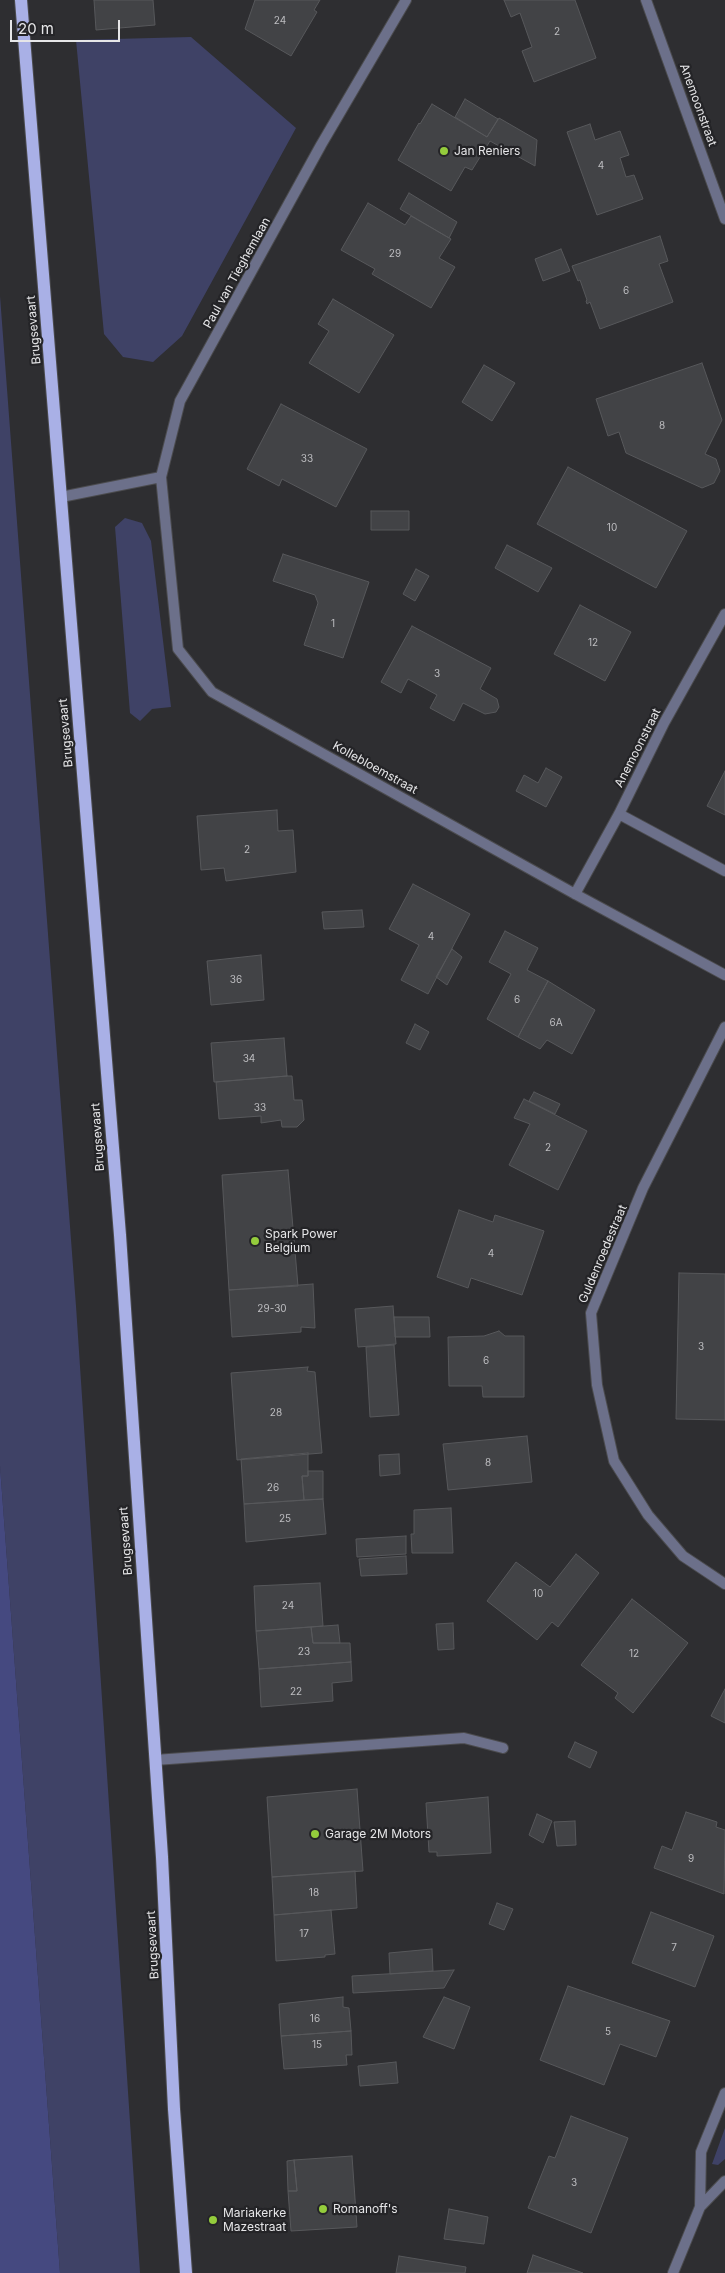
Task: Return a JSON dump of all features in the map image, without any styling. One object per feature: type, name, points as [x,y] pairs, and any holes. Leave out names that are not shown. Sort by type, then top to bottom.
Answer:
[{"type":"main road","name":"Brugsevaart","points":[[21,0],[120,1235],[162,1858],[174,2109],[186,2273]]},
{"type":"street","name":"Paul van Tieghemlaan","points":[[161,477],[180,401],[321,144],[406,0]]},
{"type":"street","name":"Anemoonstraat","points":[[646,0],[725,220]]},
{"type":"street","points":[[61,497],[161,477]]},
{"type":"street","name":"Kollebloemstraat","points":[[161,477],[178,649],[212,692],[575,894],[725,975]]},
{"type":"street","name":"Anemoonstraat","points":[[575,894],[619,814],[664,723],[725,614]]},
{"type":"street","points":[[619,814],[725,871]]},
{"type":"street","name":"Guldenroedestraat","points":[[725,1027],[643,1188],[592,1313],[597,1385],[614,1461],[648,1515],[683,1556],[725,1584]]},
{"type":"street","points":[[155,1760],[464,1738],[503,1748]]},
{"type":"street","points":[[673,2273],[700,2207],[701,2152],[725,2093]]},
{"type":"street","points":[[700,2207],[725,2181]]},
{"type":"shaded area","points":[[191,37],[296,128],[182,336],[153,362],[123,357],[104,334],[76,40]]},
{"type":"shaded area","points":[[0,296],[76,1306],[140,2273],[60,2273],[0,1466]]},
{"type":"shaded area","points":[[125,518],[142,523],[151,541],[171,707],[152,709],[140,721],[130,713],[115,527]]},
{"type":"shaded area","points":[[0,1466],[60,2273],[0,2273]]},
{"type":"shaded area","points":[[725,2128],[725,2159],[718,2165],[712,2164]]},
{"type":"building","points":[[94,0],[153,0],[155,25],[96,30]]},
{"type":"building","points":[[255,0],[320,0],[314,10],[317,12],[291,56],[245,29]]},
{"type":"building","points":[[504,0],[575,0],[596,58],[534,82],[522,51],[532,47],[520,13],[511,17]]},
{"type":"building","points":[[465,99],[498,119],[487,137],[455,117]]},
{"type":"building","name":"Jan Reniers","points":[[432,104],[487,137],[499,118],[537,140],[535,166],[490,141],[472,170],[465,167],[451,191],[398,160]]},
{"type":"building","points":[[590,124],[595,140],[620,131],[629,155],[620,158],[626,177],[634,175],[643,199],[597,215],[567,132]]},
{"type":"building","points":[[409,193],[457,222],[449,238],[400,209]]},
{"type":"building","points":[[368,203],[405,225],[411,216],[451,239],[439,258],[455,267],[431,308],[372,274],[375,269],[341,250]]},
{"type":"building","points":[[660,236],[668,261],[659,264],[673,302],[600,329],[590,302],[587,304],[580,280],[578,281],[572,266]]},
{"type":"building","points":[[561,249],[570,271],[543,281],[535,259]]},
{"type":"building","points":[[333,299],[394,335],[359,393],[309,363],[329,331],[318,324]]},
{"type":"building","points":[[702,363],[722,420],[705,454],[716,459],[720,471],[714,483],[702,488],[626,453],[619,432],[608,436],[596,399]]},
{"type":"building","points":[[484,365],[515,383],[492,421],[462,402]]},
{"type":"building","points":[[281,404],[367,449],[336,507],[282,479],[279,486],[247,469]]},
{"type":"building","points":[[568,467],[687,531],[656,588],[537,524]]},
{"type":"building","points":[[371,511],[409,511],[409,530],[371,530]]},
{"type":"building","points":[[507,545],[552,568],[538,592],[495,568]]},
{"type":"building","points":[[283,554],[369,582],[343,658],[304,645],[318,603],[315,595],[273,581]]},
{"type":"building","points":[[416,569],[429,576],[415,601],[403,594]]},
{"type":"building","points":[[580,605],[631,632],[605,681],[554,654]]},
{"type":"building","points":[[412,626],[491,668],[480,689],[497,699],[499,707],[496,712],[485,714],[463,703],[454,721],[430,708],[437,695],[408,679],[401,693],[381,682]]},
{"type":"building","points":[[546,768],[562,777],[546,807],[516,791],[524,775],[538,783]]},
{"type":"building","points":[[725,771],[725,815],[707,806]]},
{"type":"building","points":[[277,810],[278,831],[293,830],[296,872],[226,881],[224,868],[201,870],[197,816]]},
{"type":"building","points":[[413,884],[470,914],[428,994],[401,980],[419,945],[389,929]]},
{"type":"building","points":[[362,910],[364,927],[324,929],[322,912]]},
{"type":"building","points":[[505,931],[538,948],[527,970],[548,981],[518,1037],[487,1019],[511,974],[489,962]]},
{"type":"building","points":[[452,949],[462,957],[447,985],[436,977]]},
{"type":"building","points":[[261,955],[264,1000],[211,1005],[207,961]]},
{"type":"building","points":[[548,981],[595,1010],[572,1054],[547,1040],[540,1049],[518,1037]]},
{"type":"building","points":[[415,1024],[429,1032],[420,1050],[406,1043]]},
{"type":"building","points":[[284,1038],[287,1076],[214,1082],[211,1043]]},
{"type":"building","points":[[292,1076],[294,1100],[302,1100],[304,1120],[297,1127],[282,1127],[281,1120],[261,1123],[261,1116],[219,1119],[216,1082]]},
{"type":"building","points":[[534,1092],[560,1104],[555,1114],[529,1101]]},
{"type":"building","points":[[524,1099],[587,1131],[558,1190],[509,1165],[530,1124],[514,1118]]},
{"type":"building","points":[[288,1170],[298,1286],[229,1290],[222,1175]]},
{"type":"building","points":[[459,1210],[493,1222],[495,1215],[544,1231],[522,1295],[471,1278],[468,1288],[437,1277]]},
{"type":"building","points":[[679,1273],[725,1274],[725,1420],[676,1419]]},
{"type":"building","points":[[313,1284],[315,1328],[301,1327],[301,1332],[232,1337],[229,1290]]},
{"type":"building","points":[[393,1306],[396,1344],[358,1347],[355,1309]]},
{"type":"building","points":[[394,1317],[429,1317],[430,1337],[395,1337]]},
{"type":"building","points":[[499,1331],[505,1336],[524,1336],[524,1397],[483,1397],[482,1386],[449,1386],[448,1337],[484,1336]]},
{"type":"building","points":[[394,1345],[399,1415],[370,1417],[366,1347]]},
{"type":"building","points":[[308,1367],[307,1371],[315,1372],[322,1453],[237,1460],[231,1373]]},
{"type":"building","points":[[527,1436],[532,1482],[448,1490],[443,1444]]},
{"type":"building","points":[[308,1453],[308,1476],[302,1476],[304,1500],[244,1504],[241,1459]]},
{"type":"building","points":[[399,1454],[400,1474],[380,1476],[379,1455]]},
{"type":"building","points":[[308,1471],[323,1471],[323,1499],[304,1500],[302,1476],[308,1476]]},
{"type":"building","points":[[323,1499],[326,1534],[246,1542],[244,1504]]},
{"type":"building","points":[[451,1508],[453,1553],[412,1553],[411,1534],[414,1534],[414,1510]]},
{"type":"building","points":[[406,1536],[406,1554],[357,1557],[356,1539]]},
{"type":"building","points":[[576,1554],[599,1573],[558,1627],[552,1622],[537,1640],[487,1601],[516,1562],[550,1587]]},
{"type":"building","points":[[406,1556],[407,1574],[361,1576],[359,1559]]},
{"type":"building","points":[[320,1583],[323,1626],[256,1631],[254,1586]]},
{"type":"building","points":[[632,1599],[688,1643],[633,1713],[615,1698],[618,1693],[581,1665]]},
{"type":"building","points":[[453,1623],[454,1649],[438,1650],[436,1624]]},
{"type":"building","points":[[338,1625],[340,1643],[313,1643],[311,1627]]},
{"type":"building","points":[[311,1627],[313,1643],[350,1643],[351,1662],[259,1669],[256,1631]]},
{"type":"building","points":[[351,1662],[352,1681],[332,1683],[333,1701],[261,1707],[259,1669]]},
{"type":"building","points":[[725,1689],[725,1723],[711,1716]]},
{"type":"building","points":[[575,1742],[597,1752],[590,1768],[568,1757]]},
{"type":"building","name":"Garage 2M Motors","points":[[357,1789],[363,1871],[272,1877],[267,1797]]},
{"type":"building","points":[[488,1797],[491,1853],[437,1856],[437,1852],[429,1852],[426,1803]]},
{"type":"building","points":[[686,1812],[717,1822],[716,1827],[725,1830],[724,1894],[654,1868],[662,1846],[672,1850]]},
{"type":"building","points":[[537,1814],[552,1821],[543,1843],[529,1835]]},
{"type":"building","points":[[575,1821],[576,1845],[557,1846],[554,1822]]},
{"type":"building","points":[[355,1871],[357,1908],[274,1915],[272,1877]]},
{"type":"building","points":[[497,1903],[513,1909],[504,1930],[489,1924]]},
{"type":"building","points":[[331,1910],[335,1954],[325,1955],[325,1957],[276,1961],[274,1915]]},
{"type":"building","points":[[651,1912],[714,1936],[695,1987],[632,1963]]},
{"type":"building","points":[[432,1949],[433,1971],[390,1974],[389,1953]]},
{"type":"building","points":[[454,1970],[444,1988],[353,1993],[352,1976]]},
{"type":"building","points":[[568,1986],[670,2021],[656,2057],[620,2044],[604,2085],[540,2060]]},
{"type":"building","points":[[343,1997],[343,2007],[349,2008],[351,2031],[281,2036],[279,2004]]},
{"type":"building","points":[[444,1997],[470,2007],[454,2049],[423,2037]]},
{"type":"building","points":[[351,2031],[352,2055],[346,2055],[347,2065],[284,2069],[281,2036]]},
{"type":"building","points":[[396,2062],[398,2083],[360,2086],[358,2066]]},
{"type":"building","points":[[571,2116],[628,2138],[591,2233],[528,2208],[549,2156],[555,2158]]},
{"type":"building","name":"Romanoff's","points":[[352,2156],[357,2227],[291,2231],[288,2191],[297,2191],[294,2160]]},
{"type":"building","points":[[294,2160],[297,2191],[288,2191],[287,2161]]},
{"type":"building","points":[[449,2209],[488,2217],[484,2244],[444,2239]]},
{"type":"building","points":[[533,2255],[583,2273],[527,2273]]},
{"type":"building","points":[[399,2256],[466,2267],[465,2273],[396,2273]]},
{"type":"place","name":"Jan Reniers","points":[[444,151]]},
{"type":"place","name":"Spark Power Belgium","points":[[255,1241]]},
{"type":"place","name":"Garage 2M Motors","points":[[315,1834]]},
{"type":"place","name":"Romanoff's","points":[[323,2209]]},
{"type":"place","name":"Mariakerke Mazestraat","points":[[213,2220]]}]
